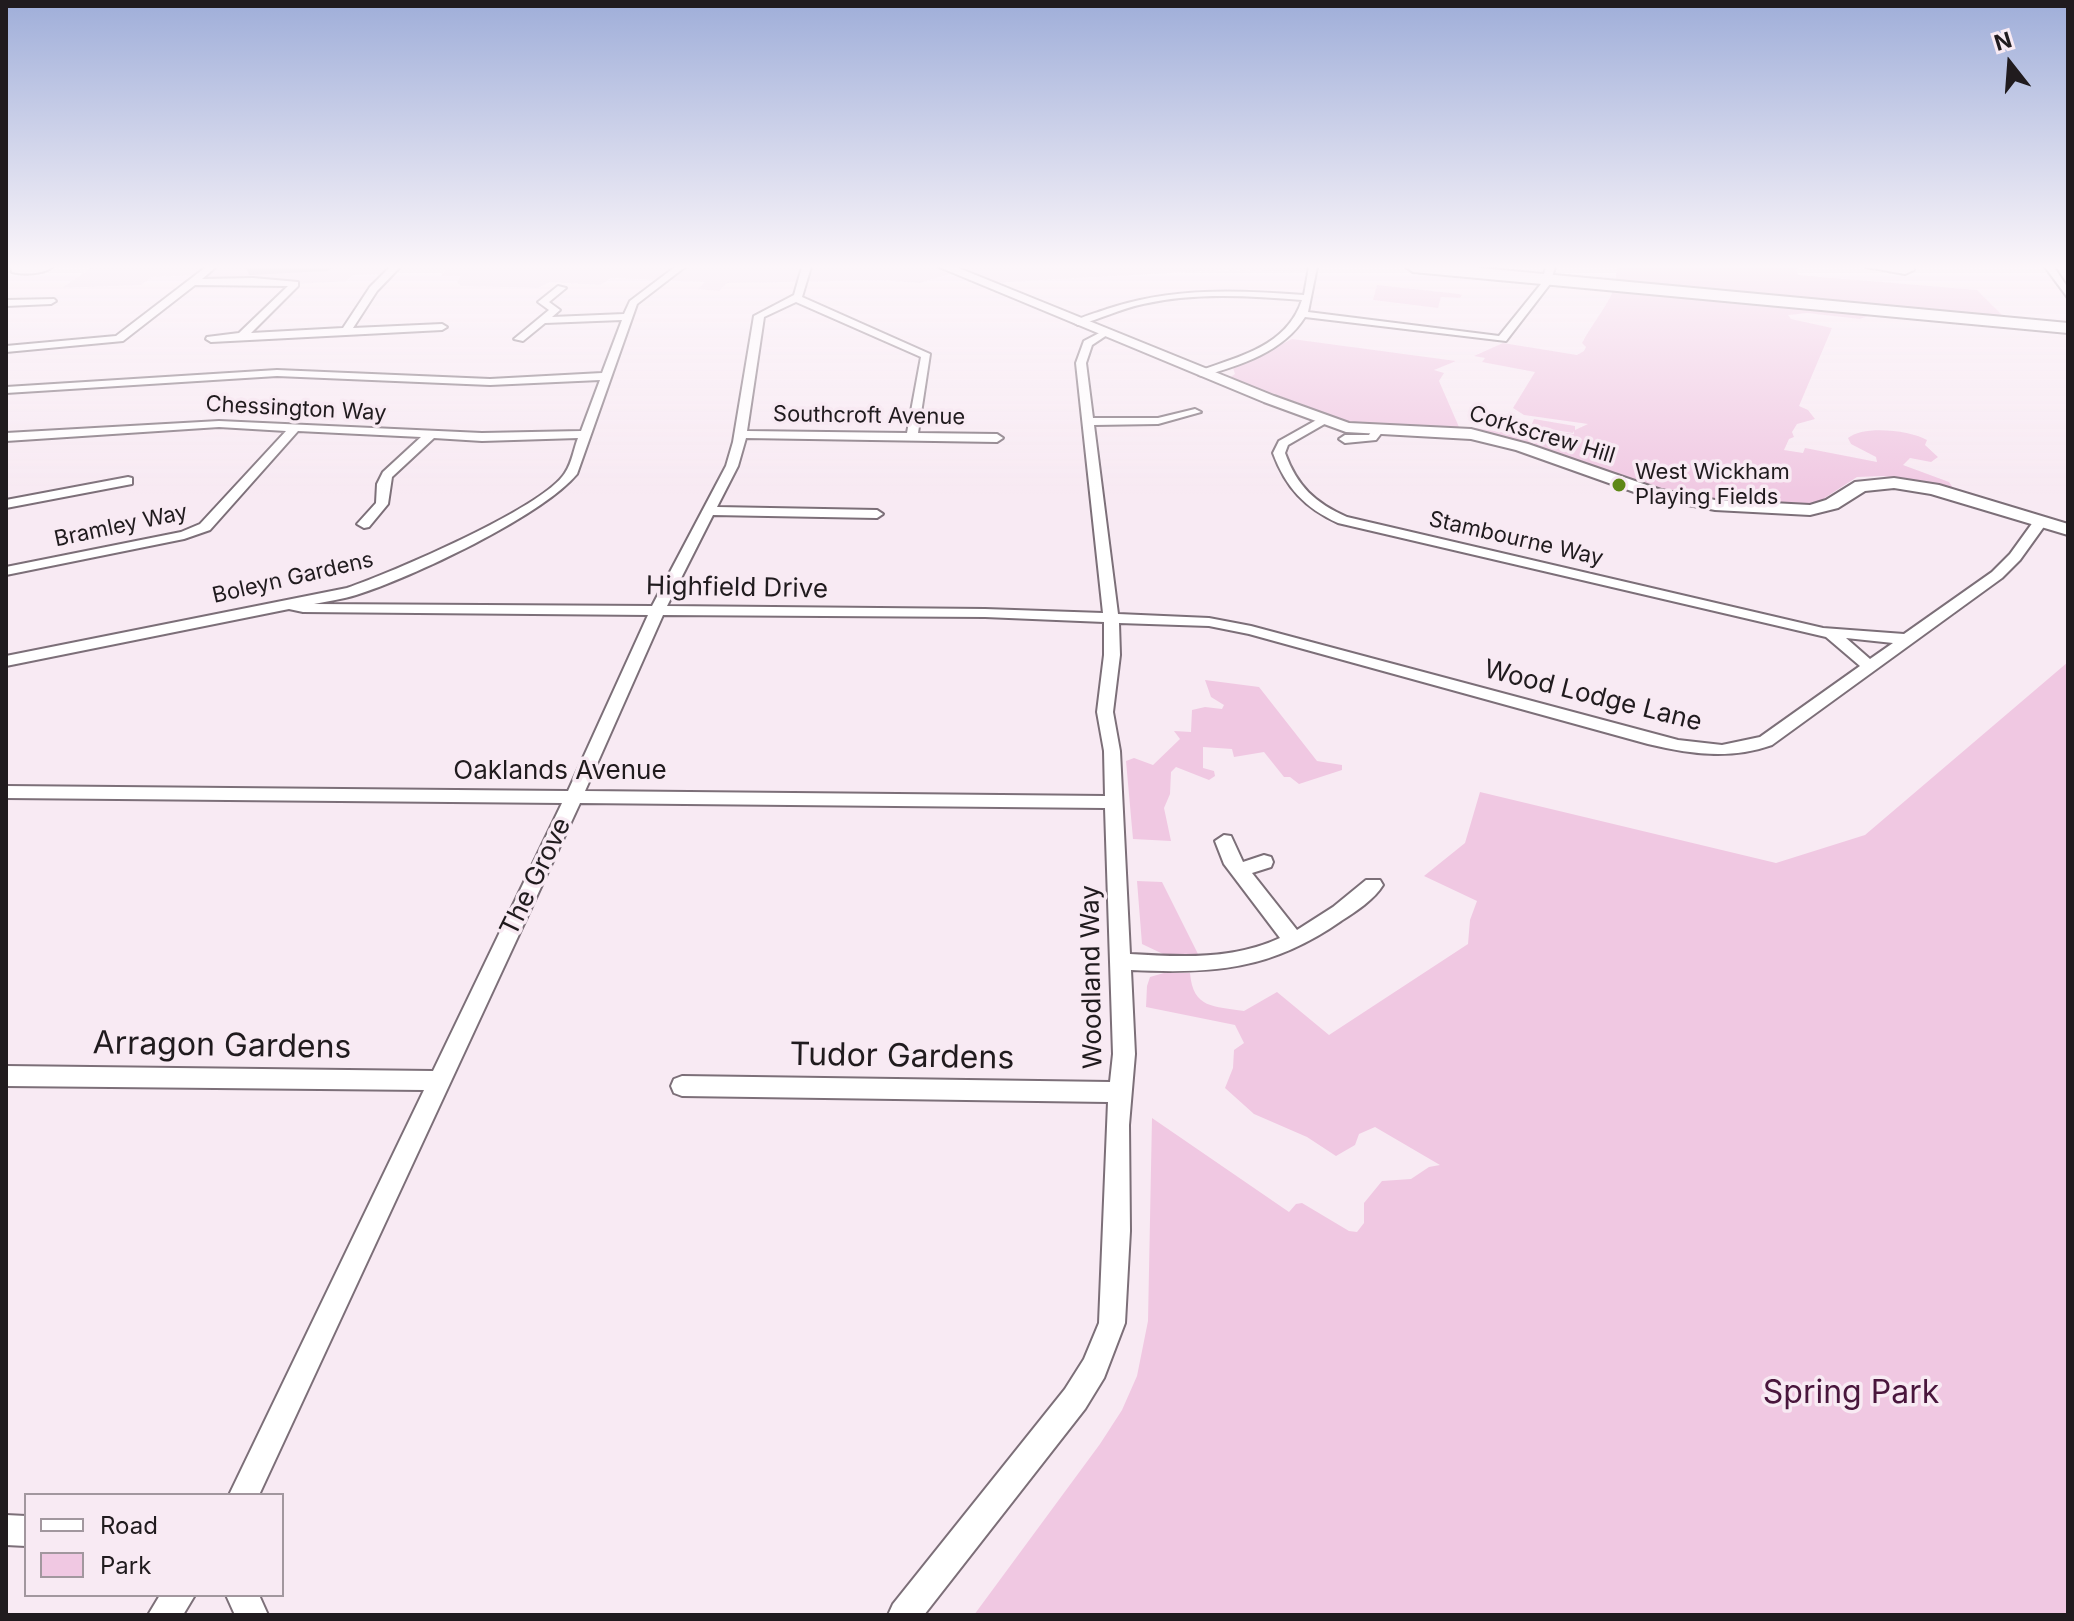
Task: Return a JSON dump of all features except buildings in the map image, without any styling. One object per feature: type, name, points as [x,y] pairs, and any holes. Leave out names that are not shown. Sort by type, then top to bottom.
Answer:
[{"type":"street","points":[[6,349],[78,343]]},
{"type":"street","points":[[584,434],[618,343]]},
{"type":"street","name":"The Grove","points":[[245,1493],[574,797],[657,611],[732,466],[741,434],[755,343]]},
{"type":"street","points":[[896,343],[926,356],[912,437]]},
{"type":"street","name":"Woodland Way","points":[[904,1615],[1075,1399],[1101,1353],[1112,1323],[1117,1125],[1124,1054],[1112,751],[1105,712],[1112,655],[1111,617],[1081,355],[1088,343]]},
{"type":"street","name":"Corkscrew Hill","points":[[1129,343],[1324,420],[1377,431],[1441,430],[1488,438],[1650,491],[1703,503],[1747,509],[1806,510],[1832,504],[1861,486],[1894,483],[1933,489],[2068,530]]},
{"type":"street","points":[[1203,373],[1274,343]]},
{"type":"street","points":[[6,390],[277,373],[490,382],[606,376]]},
{"type":"street","points":[[1087,422],[1158,421],[1195,412]]},
{"type":"street","name":"Stambourne Way","points":[[1324,420],[1286,440],[1278,451],[1295,490],[1311,505],[1335,517],[1831,634],[1905,639]]},
{"type":"street","name":"Chessington Way","points":[[6,437],[202,424],[500,438],[584,434]]},
{"type":"street","name":"Bramley Way","points":[[6,571],[199,530],[213,521],[296,427]]},
{"type":"street","points":[[1345,439],[1372,438],[1377,431]]},
{"type":"street","name":"Boleyn Gardens","points":[[6,661],[368,587],[550,495],[568,479],[584,434]]},
{"type":"street","name":"Southcroft Avenue","points":[[741,434],[997,438]]},
{"type":"street","points":[[364,524],[382,504],[383,484],[387,475],[431,435]]},
{"type":"street","points":[[6,504],[128,481]]},
{"type":"street","points":[[710,511],[877,514]]},
{"type":"street","name":"Wood Lodge Lane","points":[[1111,617],[1209,622],[1239,627],[1642,737],[1706,750],[1734,750],[1766,741],[2007,567],[2041,521]]},
{"type":"street","points":[[363,609],[370,590],[368,587]]},
{"type":"street","name":"Highfield Drive","points":[[291,605],[298,608],[363,609],[1111,617]]},
{"type":"street","name":"Stambourne Way","points":[[1831,634],[1869,666]]},
{"type":"street","name":"Oaklands Avenue","points":[[6,792],[1114,802]]},
{"type":"street","points":[[1224,841],[1228,854],[1239,870],[1293,940]]},
{"type":"street","points":[[1239,870],[1264,862]]},
{"type":"street","points":[[1121,962],[1222,963],[1293,940],[1328,922],[1373,885]]},
{"type":"street","name":"Arragon Gardens","points":[[6,1076],[438,1081]]},
{"type":"street","name":"Tudor Gardens","points":[[682,1086],[1120,1092]]},
{"type":"street","points":[[164,1615],[178,1597]]},
{"type":"street","points":[[243,1597],[252,1615]]},
{"type":"green space","points":[[1285,343],[1319,343],[1456,361],[1434,370],[1444,373],[1439,381],[1459,427],[1385,427],[1353,423],[1229,378],[1235,374],[1233,368]]},
{"type":"green space","points":[[1503,343],[1577,355],[1586,347],[1582,343],[1826,343],[1799,406],[1808,410],[1815,419],[1797,424],[1792,432],[1794,437],[1789,439],[1784,450],[1803,453],[1805,448],[1877,462],[1876,457],[1851,444],[1848,438],[1875,430],[1910,434],[1927,440],[1925,445],[1938,457],[1931,462],[1910,458],[1903,465],[1949,482],[1953,488],[1883,476],[1857,477],[1820,501],[1795,506],[1683,497],[1464,429],[1476,428],[1569,443],[1529,435],[1531,428],[1574,434],[1574,431],[1531,426],[1534,419],[1575,426],[1575,430],[1588,424],[1524,415],[1513,408],[1535,372],[1482,362],[1485,358],[1474,356]]},
{"type":"green space","name":"Spring Park","points":[[2068,662],[2068,1615],[974,1615],[1100,1444],[1122,1410],[1137,1376],[1148,1321],[1152,1118],[1289,1212],[1296,1204],[1302,1203],[1349,1231],[1357,1232],[1364,1223],[1364,1203],[1382,1181],[1411,1179],[1429,1167],[1440,1165],[1375,1127],[1359,1134],[1355,1145],[1336,1156],[1307,1137],[1254,1114],[1225,1088],[1233,1068],[1234,1050],[1244,1043],[1235,1025],[1146,1007],[1150,977],[1164,973],[1190,973],[1200,1000],[1244,1011],[1277,992],[1329,1035],[1468,944],[1470,920],[1477,901],[1424,876],[1465,843],[1480,792],[1776,863],[1865,835]]},
{"type":"green space","points":[[1205,680],[1259,687],[1317,761],[1342,765],[1342,770],[1299,784],[1290,777],[1284,777],[1264,752],[1234,757],[1232,749],[1203,747],[1203,768],[1214,771],[1215,776],[1209,780],[1176,767],[1171,772],[1170,794],[1164,808],[1171,841],[1133,839],[1126,761],[1134,758],[1153,765],[1180,739],[1174,731],[1191,732],[1192,710],[1205,707],[1222,709],[1224,705],[1211,697]]},
{"type":"green space","points":[[1137,881],[1162,882],[1198,954],[1163,954],[1142,944]]},
{"type":"place","name":"West Wickham Playing Fields","points":[[1619,485]]}]
